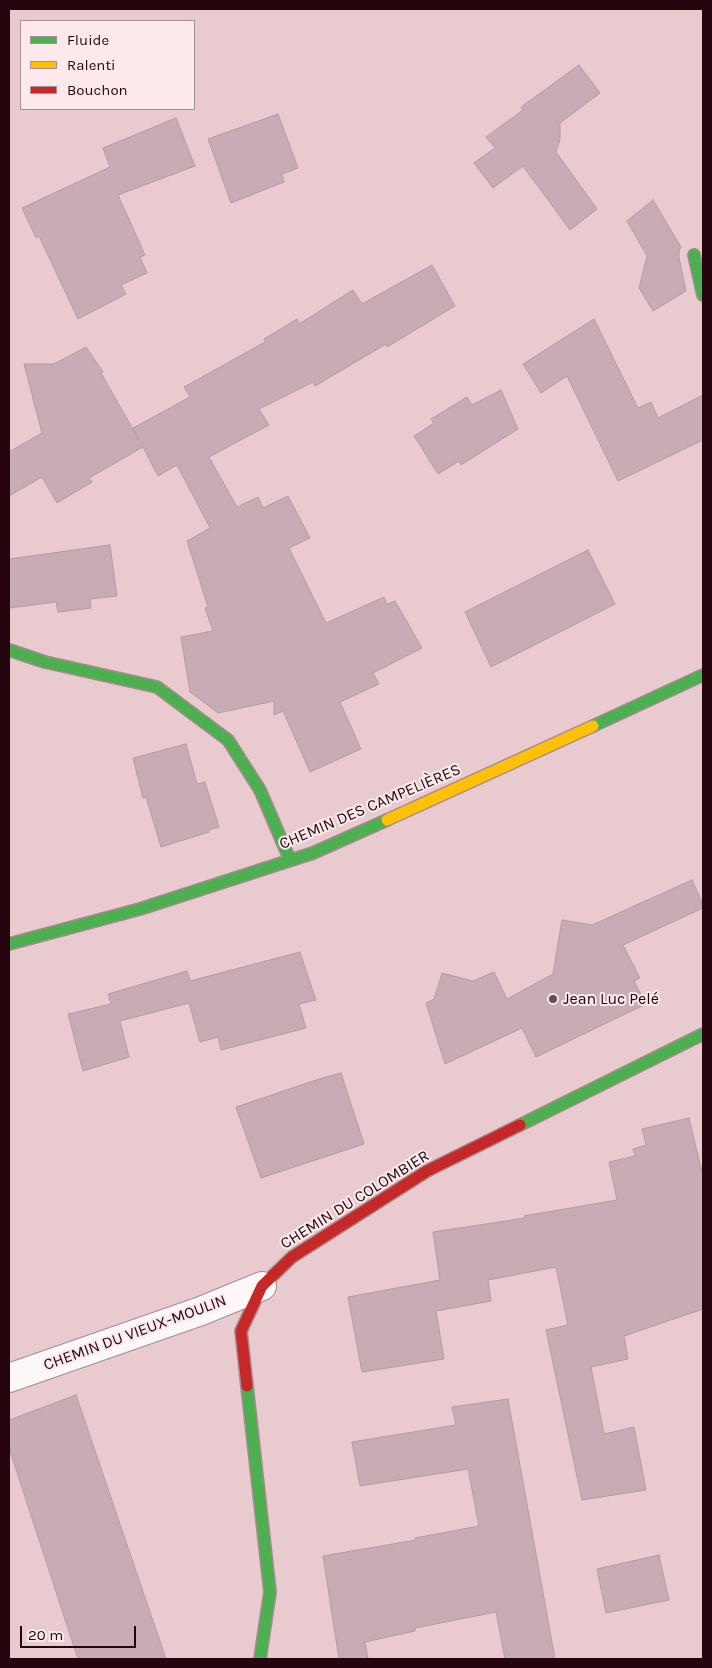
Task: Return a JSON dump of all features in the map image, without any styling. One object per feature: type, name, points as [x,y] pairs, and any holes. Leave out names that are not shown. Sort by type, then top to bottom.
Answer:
[{"type":"street","points":[[694,255],[703,295]]},
{"type":"street","points":[[9,650],[45,662],[157,687],[228,740],[260,790],[290,860]]},
{"type":"street","name":"CHEMIN DES CAMPELIÈRES","points":[[9,944],[140,909],[322,849],[703,675]]},
{"type":"street","name":"CHEMIN DU COLOMBIER","points":[[260,1659],[270,1592],[242,1332],[262,1286],[292,1257],[427,1171],[703,1034]]},
{"type":"street","name":"CHEMIN DU VIEUX-MOULIN","points":[[9,1378],[201,1311],[262,1286]]},
{"type":"building","points":[[579,65],[600,93],[560,123],[560,139],[556,152],[597,209],[570,230],[523,166],[493,188],[474,163],[495,148],[486,137],[523,110],[521,107]]},
{"type":"building","points":[[278,114],[298,168],[282,174],[284,182],[231,203],[208,139]]},
{"type":"building","points":[[176,118],[195,166],[118,195],[145,255],[140,257],[147,273],[121,285],[126,294],[78,319],[39,236],[36,238],[22,208],[110,167],[103,148]]},
{"type":"building","points":[[653,200],[681,247],[679,258],[686,291],[653,311],[639,288],[647,256],[627,221]]},
{"type":"building","points":[[432,265],[455,306],[387,347],[386,344],[315,386],[313,382],[259,409],[269,425],[209,457],[237,507],[258,497],[263,508],[288,496],[310,538],[289,548],[326,623],[384,597],[387,604],[395,601],[422,648],[373,673],[379,684],[340,702],[361,749],[310,772],[283,711],[274,715],[274,701],[218,713],[190,692],[181,637],[213,631],[205,608],[208,607],[187,541],[210,528],[177,465],[158,476],[143,447],[89,478],[92,482],[57,503],[42,477],[9,496],[9,452],[42,433],[24,364],[54,364],[86,347],[103,372],[101,373],[139,440],[133,428],[190,397],[184,387],[265,342],[264,339],[297,319],[299,324],[353,290],[362,304]]},
{"type":"building","points":[[594,319],[638,408],[651,402],[658,418],[703,395],[703,440],[618,481],[567,376],[541,393],[523,364]]},
{"type":"building","points":[[501,390],[518,429],[461,465],[459,461],[438,474],[414,436],[434,423],[431,419],[467,397],[472,405]]},
{"type":"building","points":[[110,545],[117,596],[90,599],[91,608],[58,612],[56,602],[9,608],[9,559]]},
{"type":"building","points":[[588,550],[615,604],[491,667],[465,612]]},
{"type":"building","points":[[186,744],[197,784],[205,782],[219,827],[161,847],[146,797],[143,798],[133,758]]},
{"type":"building","points":[[692,880],[703,908],[623,945],[640,978],[634,981],[646,1004],[536,1057],[522,1028],[445,1064],[426,1003],[434,999],[442,973],[473,981],[494,972],[507,999],[553,974],[562,920],[592,925]]},
{"type":"building","points":[[300,952],[316,1000],[299,1004],[306,1028],[221,1050],[218,1037],[200,1042],[189,1003],[120,1021],[129,1057],[83,1071],[68,1014],[111,1004],[108,994],[187,971],[190,981]]},
{"type":"building","points":[[341,1073],[364,1144],[261,1178],[236,1107]]},
{"type":"building","points":[[689,1118],[703,1176],[703,1309],[624,1336],[628,1359],[591,1367],[604,1434],[634,1427],[646,1490],[582,1500],[546,1330],[568,1325],[556,1267],[488,1280],[491,1301],[436,1311],[444,1359],[362,1372],[348,1297],[440,1280],[433,1232],[525,1218],[524,1216],[617,1200],[609,1162],[635,1156],[633,1149],[646,1145],[642,1129]]},
{"type":"building","points":[[76,1395],[166,1659],[78,1659],[9,1448],[9,1420]]},
{"type":"building","points":[[508,1399],[555,1659],[505,1659],[496,1612],[415,1628],[415,1631],[365,1642],[368,1659],[339,1659],[323,1556],[416,1540],[415,1538],[479,1526],[468,1469],[360,1486],[352,1442],[456,1425],[452,1407]]},
{"type":"building","points":[[659,1555],[669,1600],[606,1613],[597,1569]]},
{"type":"traffic: fast","points":[[694,255],[703,295]]},
{"type":"traffic: fast","points":[[9,650],[45,662],[157,687],[228,740],[260,790],[290,860]]},
{"type":"traffic: fast","points":[[593,726],[703,675]]},
{"type":"traffic: fast","points":[[9,944],[140,909],[313,853],[387,820]]},
{"type":"traffic: fast","points":[[520,1125],[703,1034]]},
{"type":"traffic: fast","points":[[247,1386],[270,1592],[260,1659]]},
{"type":"traffic: slow","points":[[387,820],[593,726]]},
{"type":"traffic: jam","points":[[247,1386],[241,1331],[262,1286],[292,1257],[427,1171],[520,1125]]},
{"type":"place","name":"Jean Luc Pelé","points":[[553,999]]}]
